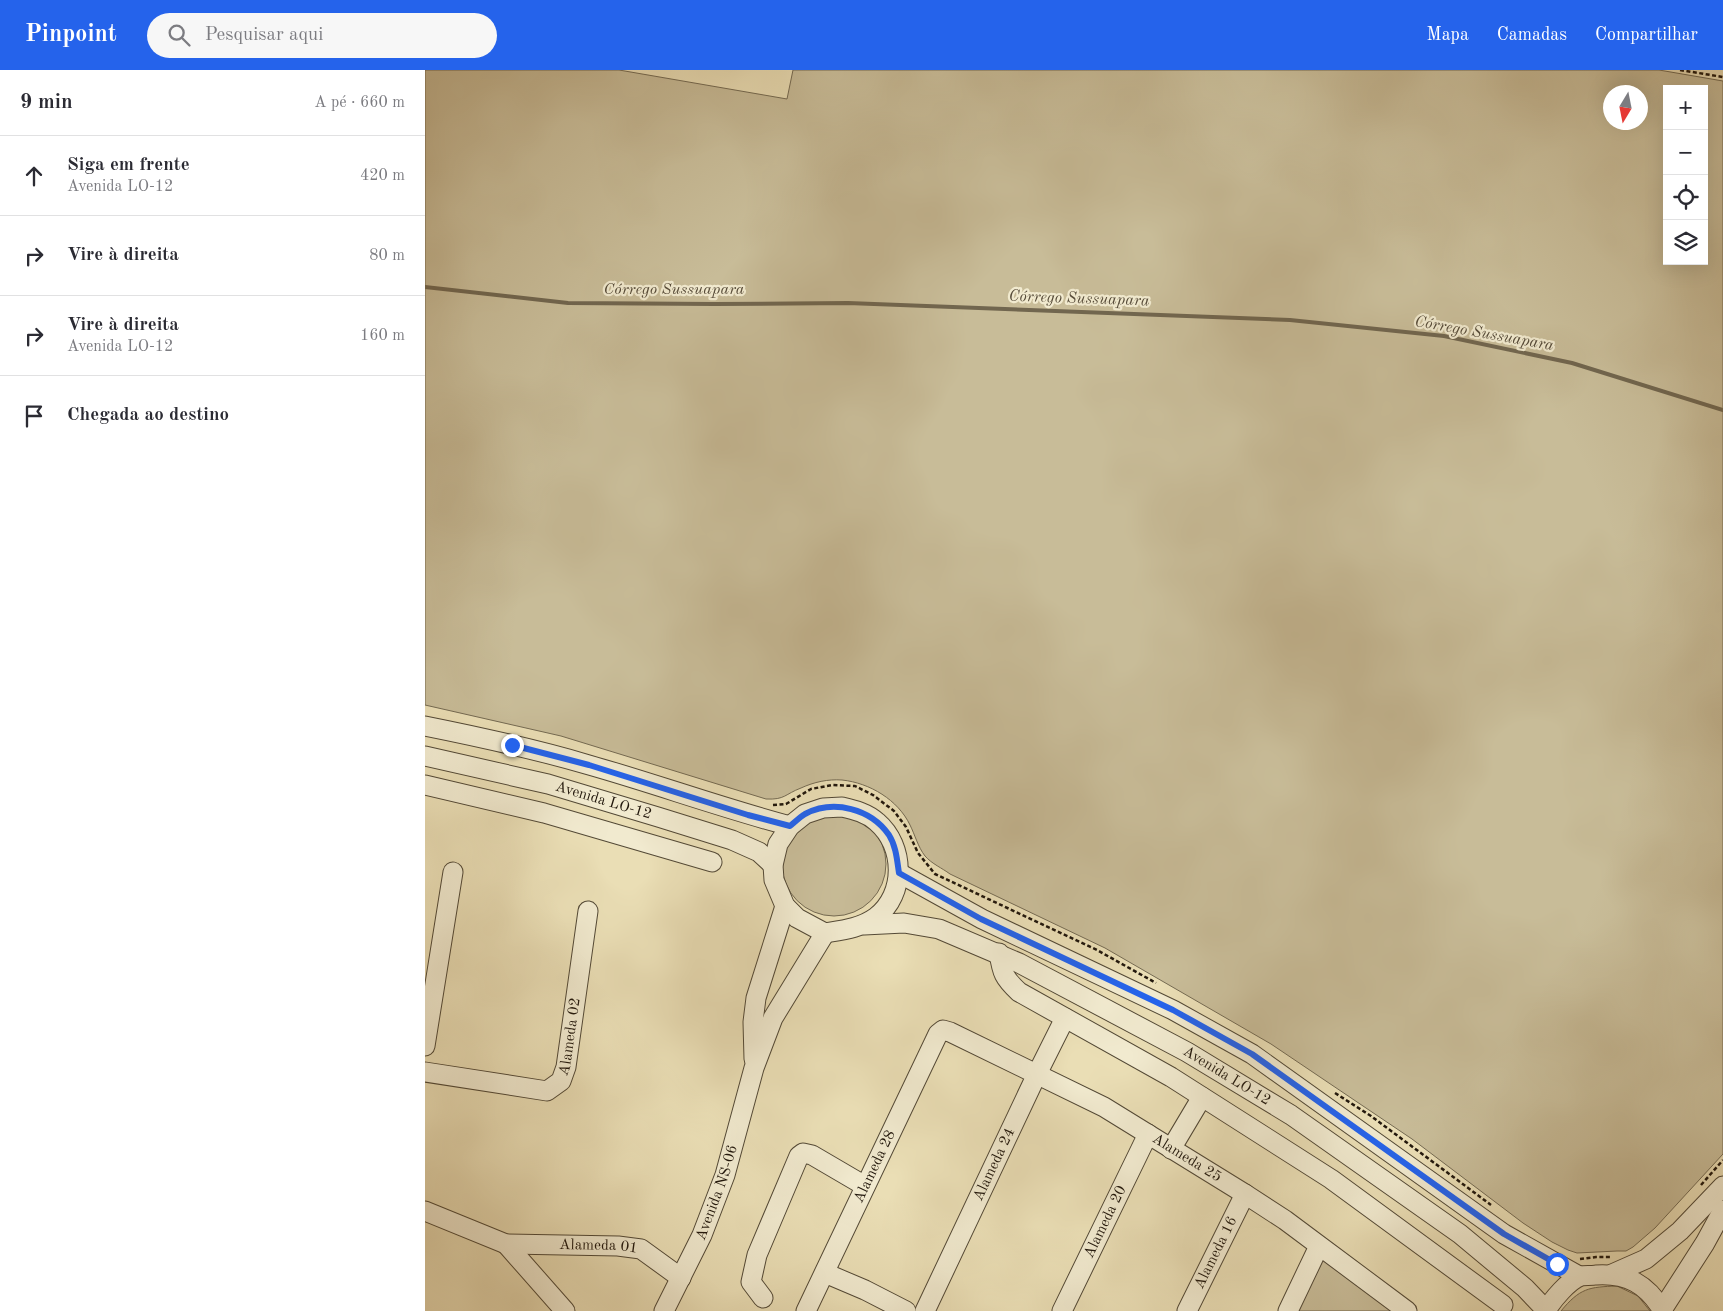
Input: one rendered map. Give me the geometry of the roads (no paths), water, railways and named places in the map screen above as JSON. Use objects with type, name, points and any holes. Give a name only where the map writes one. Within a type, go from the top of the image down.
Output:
[{"type":"street","name":"Avenida LO-12","points":[[425,726],[512,745],[589,765],[748,815],[790,826]]},
{"type":"street","name":"Avenida LO-12","points":[[425,756],[523,778],[597,798],[732,840],[759,852],[773,865]]},
{"type":"street","points":[[483,769],[484,798]]},
{"type":"street","points":[[503,802],[523,778]]},
{"type":"street","points":[[425,785],[503,802],[712,862]]},
{"type":"street","points":[[842,807],[861,812],[877,822],[889,836],[897,854],[899,873],[895,889],[888,904],[878,916],[864,925],[825,933],[797,918],[785,906],[774,880],[773,865],[778,844],[790,826],[805,814],[823,808],[842,807]]},
{"type":"street","points":[[425,1046],[453,872]]},
{"type":"street","name":"Avenida LO-12","points":[[899,873],[981,919],[1173,1010],[1252,1054],[1504,1234],[1579,1276]]},
{"type":"street","name":"Avenida NS-06","points":[[754,1068],[753,1022],[756,998],[785,906]]},
{"type":"street","name":"Alameda 02","points":[[425,1072],[547,1091],[561,1081],[566,1067],[588,912]]},
{"type":"street","name":"Avenida LO-12","points":[[864,925],[904,923],[939,929],[999,953],[1195,1057],[1291,1115],[1460,1234],[1525,1288],[1546,1310]]},
{"type":"street","name":"Avenida NS-06","points":[[664,1311],[702,1235],[725,1175],[754,1068],[773,1018],[825,933]]},
{"type":"street","points":[[999,953],[1001,967],[1007,981],[1019,992],[1171,1077],[1331,1179],[1503,1305]]},
{"type":"street","name":"Alameda 24","points":[[925,1311],[1065,1018]]},
{"type":"street","name":"Alameda 28","points":[[806,1311],[937,1034],[943,1030],[950,1032]]},
{"type":"street","name":"Alameda 25","points":[[950,1032],[1104,1107],[1285,1220],[1407,1311]]},
{"type":"street","points":[[1171,1148],[1202,1097]]},
{"type":"street","name":"Alameda 20","points":[[1062,1311],[1148,1134]]},
{"type":"street","points":[[763,1298],[751,1282],[753,1269],[799,1156],[803,1153],[812,1155],[865,1186]]},
{"type":"street","points":[[1612,1274],[1646,1259],[1679,1231],[1723,1186]]},
{"type":"street","name":"Alameda 16","points":[[1187,1311],[1245,1194]]},
{"type":"street","points":[[1403,1232],[1422,1207]]},
{"type":"street","points":[[1546,1310],[1555,1296],[1579,1276],[1612,1274],[1633,1280],[1650,1292],[1663,1310],[1705,1243],[1723,1210]]},
{"type":"street","name":"Alameda 01","points":[[425,1211],[506,1244],[617,1246],[641,1249],[681,1278]]},
{"type":"street","name":"Alameda 01","points":[[506,1244],[565,1311]]},
{"type":"street","points":[[1288,1311],[1319,1246]]},
{"type":"street","points":[[825,1273],[865,1290],[906,1311]]},
{"type":"waterway","name":"Córrego Sussuapara","points":[[425,287],[568,303],[848,303],[1290,320],[1444,336],[1572,363],[1723,410]]}]
